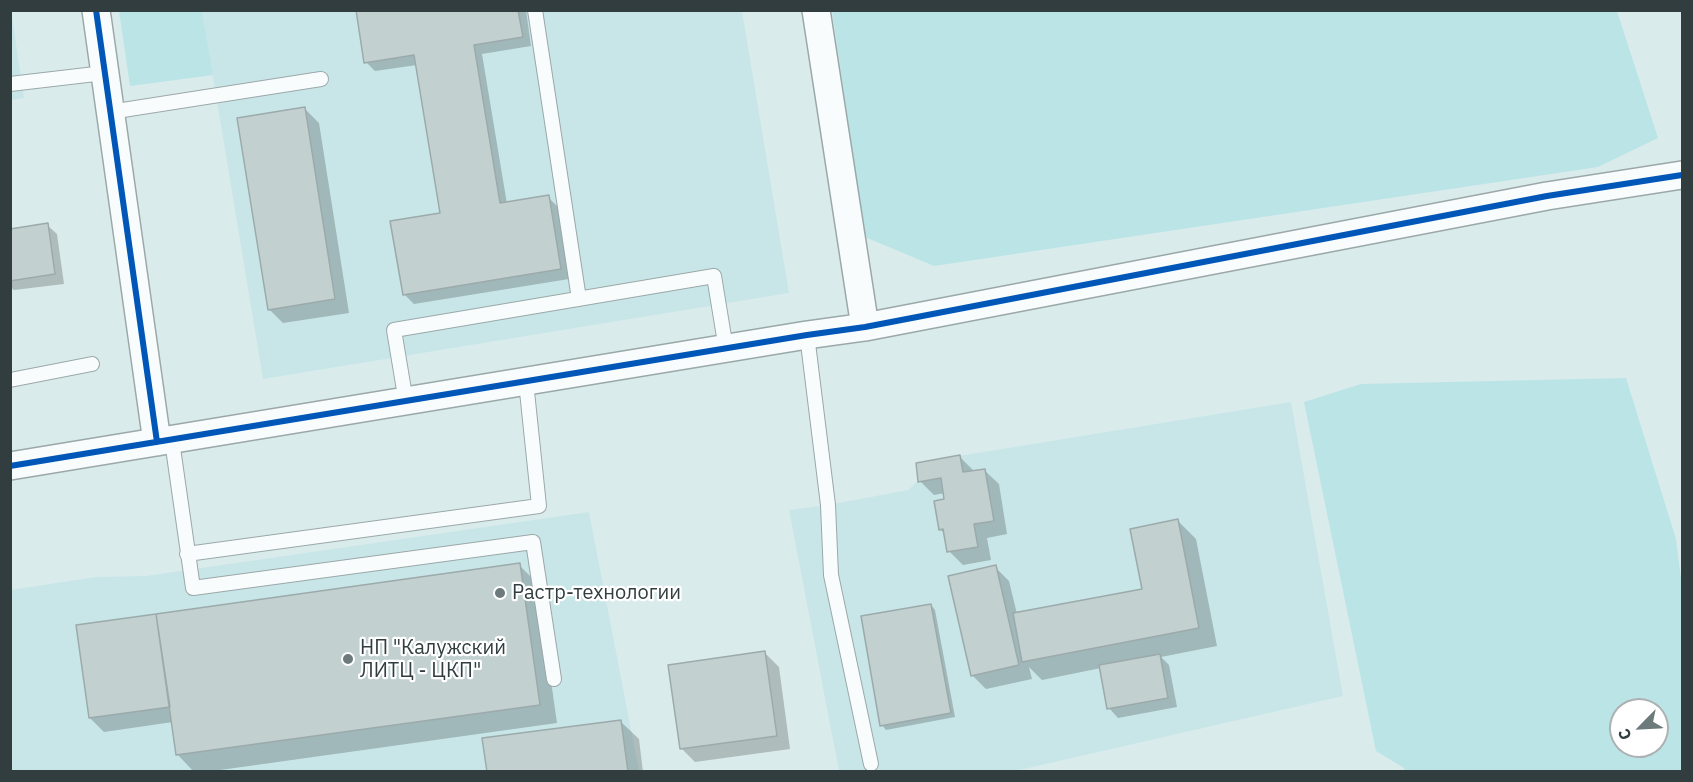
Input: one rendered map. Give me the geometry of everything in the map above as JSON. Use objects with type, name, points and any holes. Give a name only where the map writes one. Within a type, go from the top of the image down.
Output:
[{"type":"street","points":[[96,10],[110,112],[164,442]]},
{"type":"street","points":[[816,10],[865,327]]},
{"type":"street","points":[[10,466],[865,327],[1547,196],[1683,175]]},
{"type":"lane","points":[[535,10],[579,299]]},
{"type":"lane","points":[[10,84],[104,73]]},
{"type":"lane","points":[[110,112],[321,79]]},
{"type":"lane","points":[[406,402],[394,330],[714,276],[726,349]]},
{"type":"lane","points":[[807,335],[828,505],[831,575],[871,764]]},
{"type":"lane","points":[[10,380],[92,364]]},
{"type":"lane","points":[[187,554],[539,506],[526,382]]},
{"type":"lane","points":[[164,442],[193,588],[533,542],[554,679]]},
{"type":"shaded area","points":[[10,11],[24,98],[11,100]]},
{"type":"shaded area","points":[[119,11],[202,11],[213,75],[130,86]]},
{"type":"shaded area","points":[[202,11],[742,11],[789,293],[263,379]]},
{"type":"shaded area","points":[[832,11],[1617,11],[1658,138],[1598,167],[934,266],[865,237]]},
{"type":"shaded area","points":[[1626,378],[1676,539],[1682,587],[1682,771],[1405,771],[1404,768],[1376,751],[1304,402],[1361,384]]},
{"type":"shaded area","points":[[1291,402],[1343,696],[1015,771],[839,771],[789,510],[908,490],[918,481],[916,463]]},
{"type":"shaded area","points":[[589,512],[639,771],[11,771],[10,590],[96,577],[146,576]]},
{"type":"building","points":[[356,10],[518,10],[523,37],[474,45],[500,203],[549,195],[561,269],[403,295],[390,221],[440,213],[414,55],[364,63]]},
{"type":"building","points":[[305,107],[335,299],[268,310],[237,118]]},
{"type":"building","points":[[48,223],[55,274],[10,281],[10,229]]},
{"type":"building","points":[[960,455],[963,472],[985,469],[994,521],[974,524],[978,547],[947,552],[943,529],[939,530],[934,501],[944,499],[941,478],[918,482],[916,463]]},
{"type":"building","points":[[1178,519],[1199,628],[1022,662],[1013,613],[1142,589],[1130,529]]},
{"type":"building","name":"НП \"Калужский ЛИТЦ - ЦКП\"","points":[[520,563],[540,705],[176,755],[156,614]]},
{"type":"building","points":[[996,565],[1019,665],[971,676],[948,576]]},
{"type":"building","points":[[931,604],[951,713],[880,726],[861,616]]},
{"type":"building","points":[[156,614],[170,707],[89,718],[76,625]]},
{"type":"building","points":[[765,651],[777,736],[680,749],[668,665]]},
{"type":"building","points":[[1160,654],[1168,698],[1107,709],[1099,665]]},
{"type":"building","points":[[621,720],[628,772],[487,772],[482,738]]},
{"type":"cycle path","points":[[96,10],[157,442]]},
{"type":"cycle path","points":[[10,466],[865,327],[1547,196],[1682,175]]},
{"type":"place","name":"Растр-технологии","points":[[500,593]]},
{"type":"place","name":"НП \"Калужский ЛИТЦ - ЦКП\"","points":[[348,659]]}]
